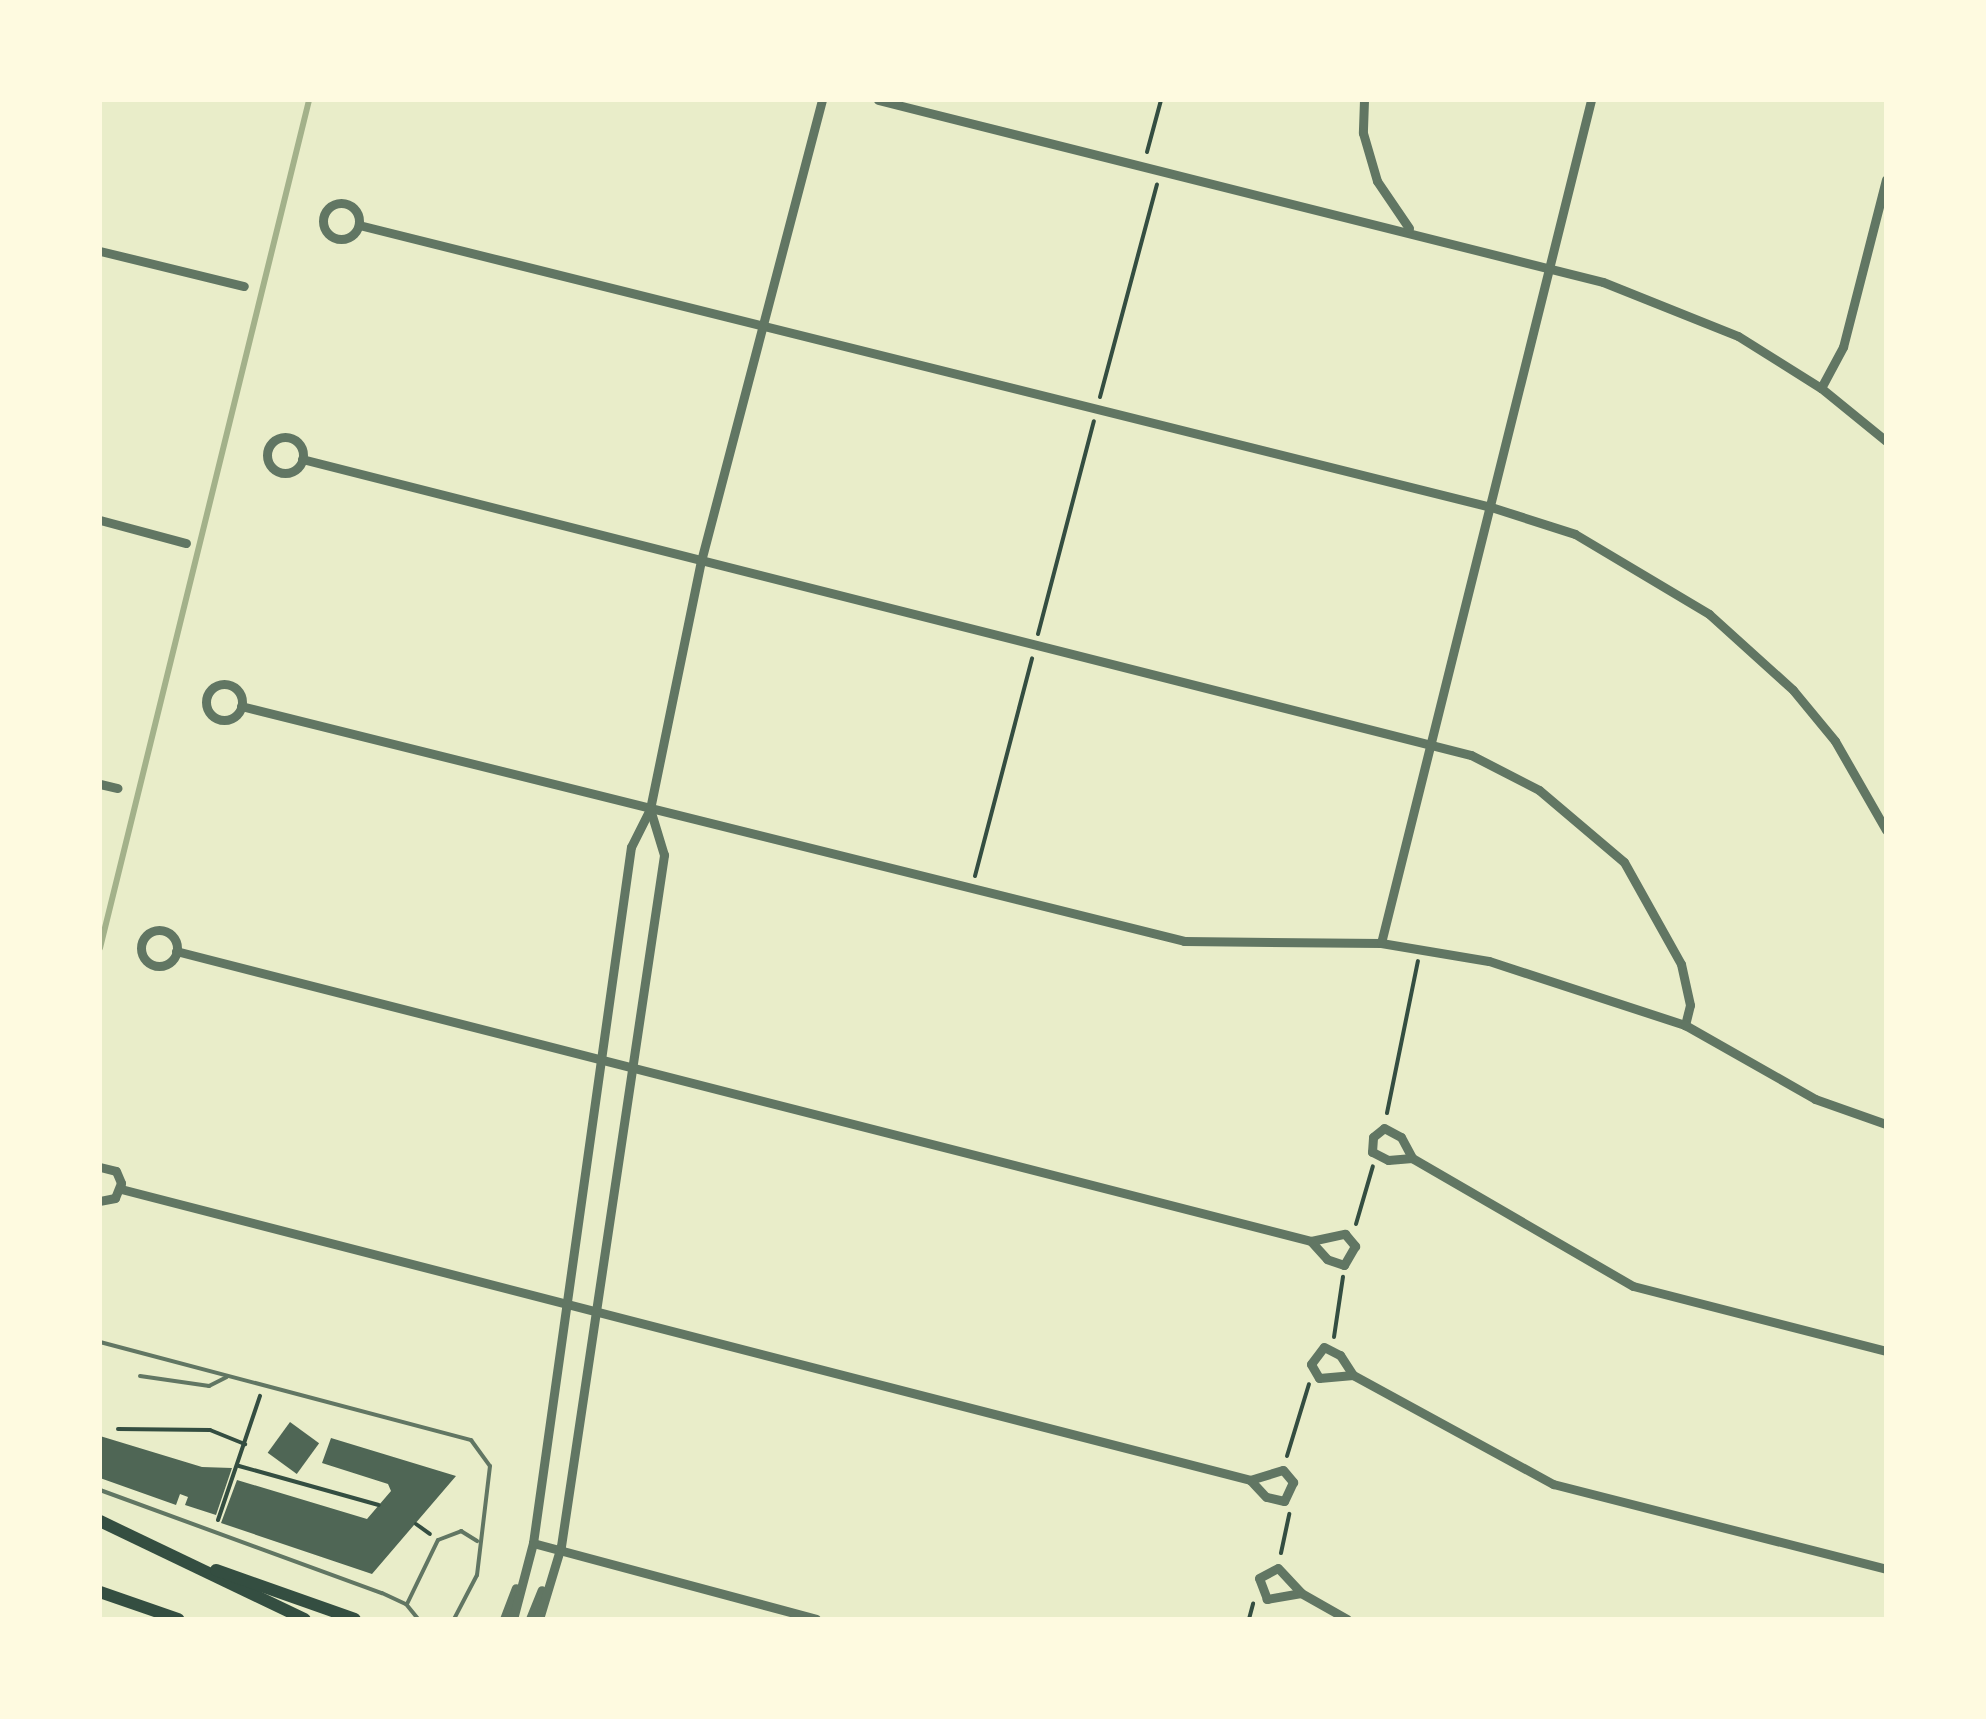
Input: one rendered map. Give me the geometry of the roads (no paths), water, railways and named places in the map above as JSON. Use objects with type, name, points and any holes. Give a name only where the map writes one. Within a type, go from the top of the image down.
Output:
[{"type":"main road","points":[[102,1522],[305,1619]]},
{"type":"main road","points":[[159,1550],[356,1619]]},
{"type":"main road","points":[[100,1583],[146,1608]]},
{"type":"main road","points":[[100,1592],[178,1619]]},
{"type":"street","points":[[513,1619],[533,1543],[631,847],[650,809],[701,561],[760,323],[822,100]]},
{"type":"street","points":[[878,100],[1550,268],[1706,322],[1821,388],[1886,441]]},
{"type":"street","points":[[1364,100],[1363,133],[1377,181],[1410,230]]},
{"type":"street","points":[[1381,943],[1590,100]]},
{"type":"street","points":[[1821,388],[1843,347],[1886,179]]},
{"type":"street","points":[[345,204],[355,209],[359,225],[341,239],[329,234],[324,218],[330,208],[345,204]]},
{"type":"street","points":[[359,225],[1491,507],[1609,550],[1709,614],[1804,703],[1834,741],[1886,830]]},
{"type":"street","points":[[100,250],[244,286]]},
{"type":"street","points":[[288,438],[298,443],[302,459],[284,473],[273,469],[267,452],[288,438]]},
{"type":"street","points":[[302,459],[1432,742],[1538,790],[1624,862],[1682,964],[1690,1005],[1685,1026]]},
{"type":"street","points":[[100,520],[186,543]]},
{"type":"street","points":[[241,706],[230,685],[218,685],[206,698],[210,714],[220,720],[241,706],[1184,941],[1381,943],[1490,961],[1685,1026],[1815,1099],[1886,1124]]},
{"type":"street","points":[[100,784],[118,788]]},
{"type":"street","points":[[538,1619],[561,1546],[664,855],[650,809]]},
{"type":"street","points":[[162,930],[172,936],[176,952],[170,962],[152,964],[141,944],[162,930]]},
{"type":"street","points":[[176,952],[1311,1241],[1334,1234],[1352,1238],[1354,1253],[1344,1264],[1326,1259],[1311,1241]]},
{"type":"street","points":[[1412,1158],[1401,1137],[1384,1128],[1370,1144],[1376,1156],[1412,1158],[1633,1286],[1886,1351]]},
{"type":"street","points":[[100,1167],[116,1171],[120,1189]]},
{"type":"street","points":[[100,1202],[120,1189],[566,1300],[1250,1480],[1276,1502],[1293,1490],[1283,1470],[1250,1480]]},
{"type":"street","points":[[1353,1376],[1330,1380],[1313,1372],[1313,1357],[1324,1348],[1340,1355],[1353,1376],[1553,1484],[1886,1569]]},
{"type":"street","points":[[533,1543],[561,1546],[626,1571],[816,1619]]},
{"type":"street","points":[[504,1619],[533,1543]]},
{"type":"street","points":[[530,1619],[561,1546]]},
{"type":"street","points":[[1301,1594],[1278,1599],[1260,1593],[1263,1572],[1278,1568],[1301,1594],[1347,1619]]},
{"type":"lane","points":[[100,1342],[264,1382],[470,1440],[490,1466],[477,1541],[478,1575],[454,1619]]},
{"type":"lane","points":[[140,1376],[209,1386],[228,1376]]},
{"type":"lane","points":[[100,1490],[406,1604],[418,1619]]},
{"type":"lane","points":[[406,1604],[438,1540],[461,1532],[477,1541]]},
{"type":"waterway","points":[[100,948],[309,100]]}]
